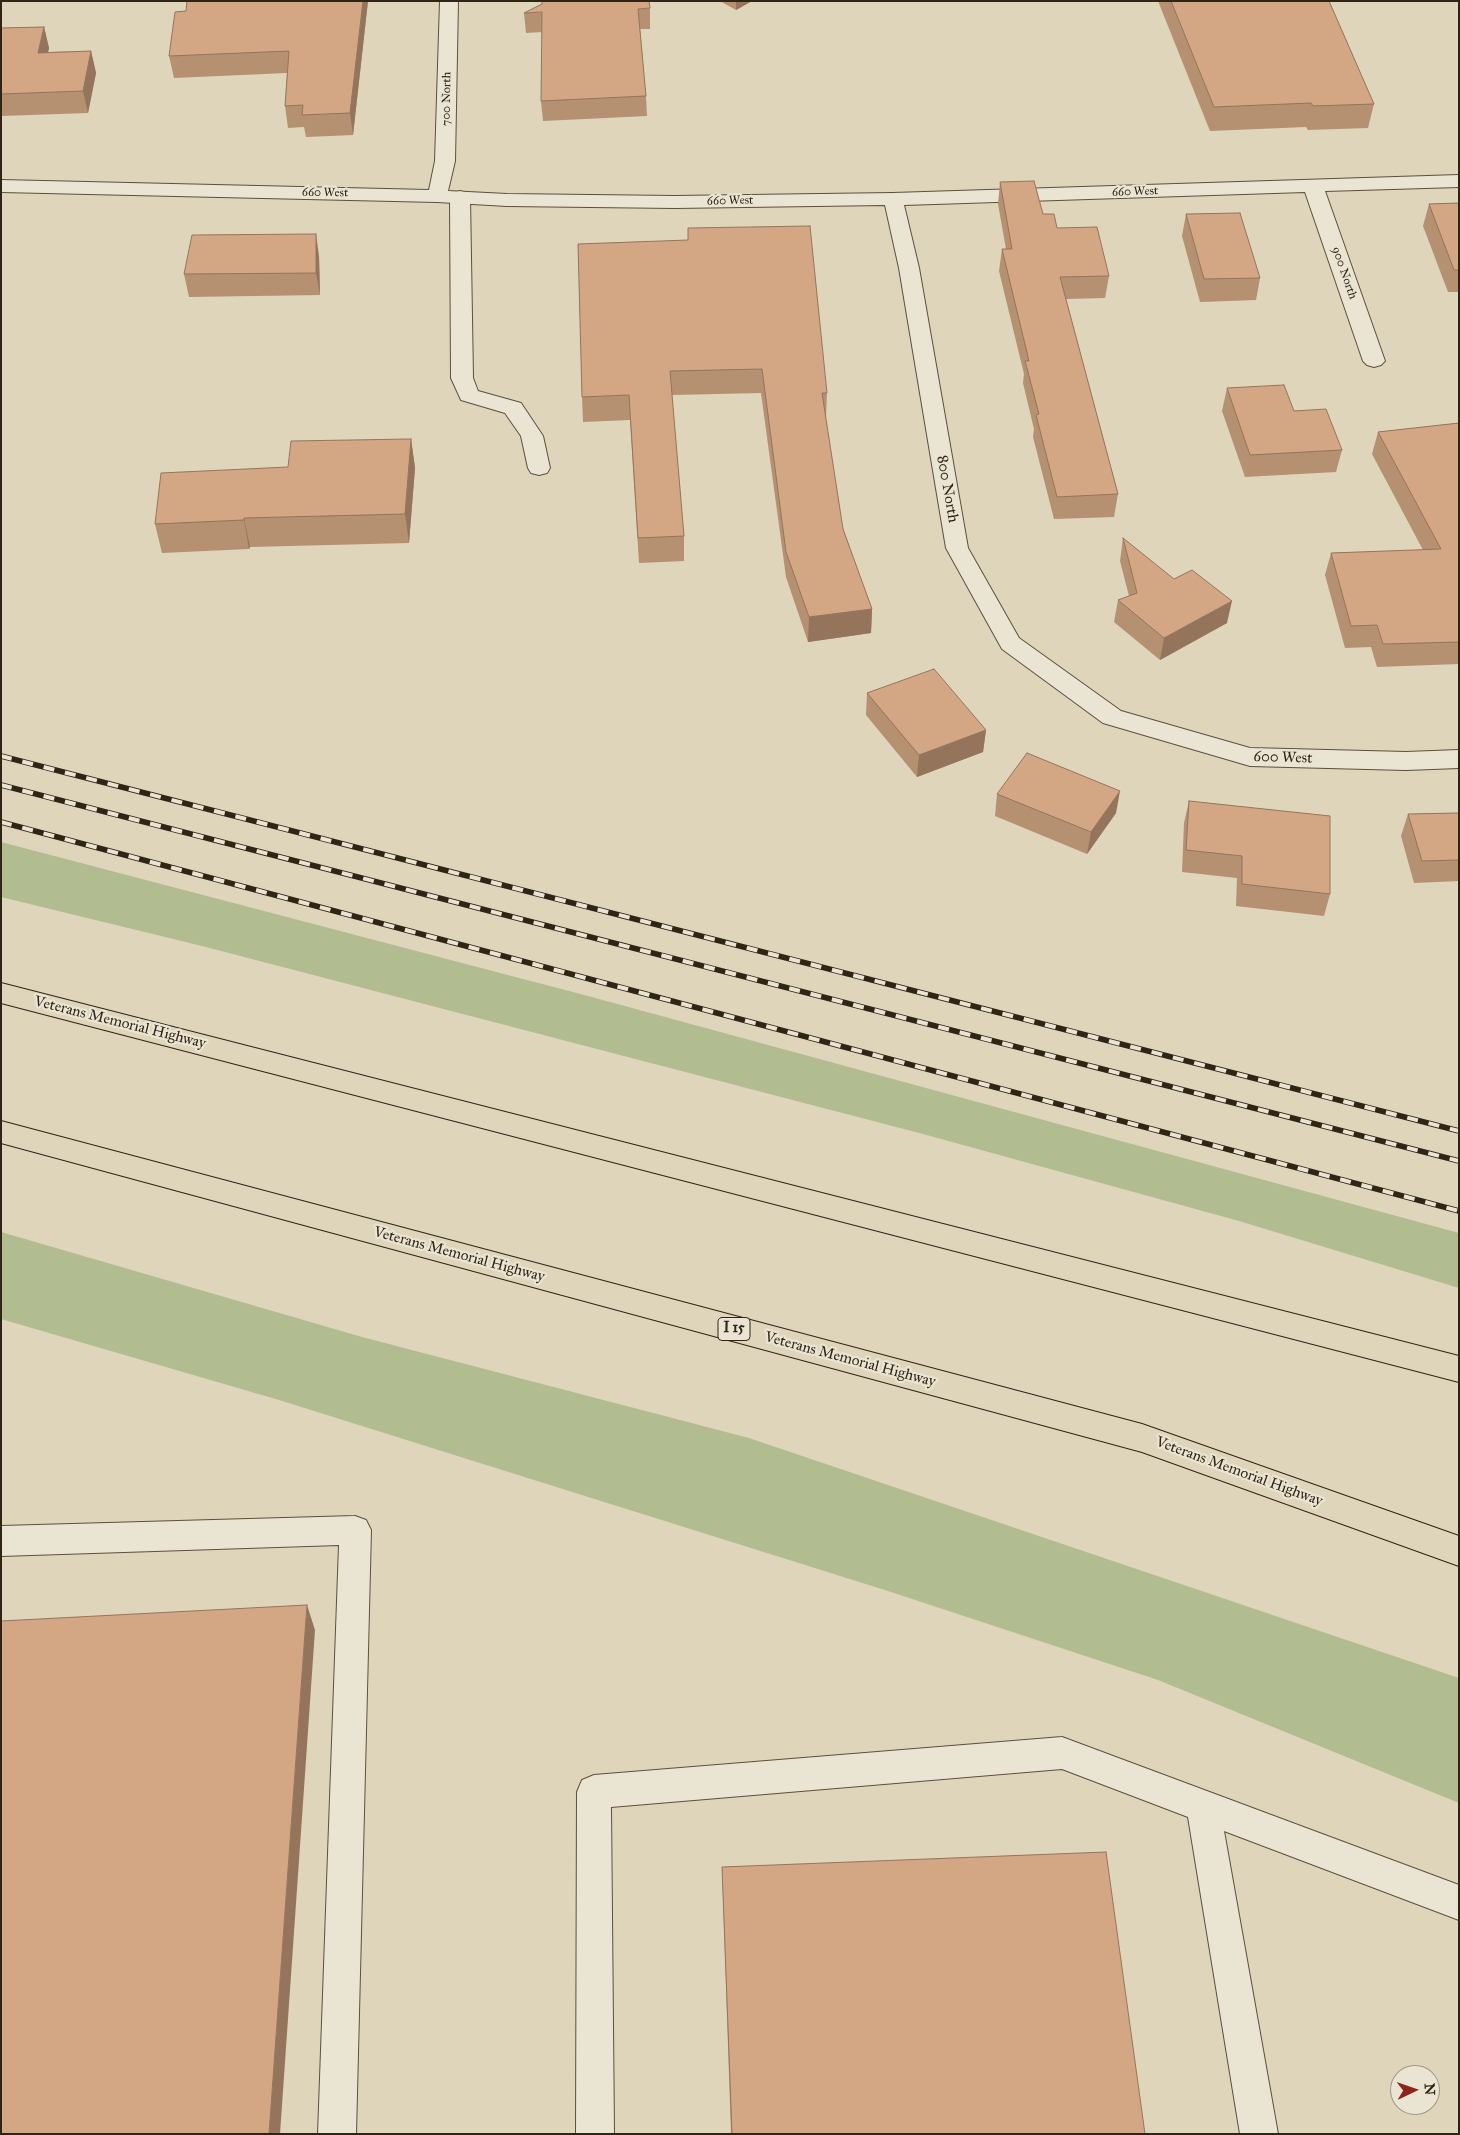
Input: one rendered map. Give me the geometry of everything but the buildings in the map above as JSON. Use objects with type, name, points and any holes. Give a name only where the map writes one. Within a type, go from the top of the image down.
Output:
[{"type":"highway","name":"Veterans Memorial Highway","points":[[1,993],[1459,1369]]},
{"type":"highway","name":"Veterans Memorial Highway","points":[[1,1132],[1142,1438],[1459,1551]]},
{"type":"street","name":"700 North","points":[[437,196],[446,161],[450,1]]},
{"type":"street","name":"660 West","points":[[1,186],[675,202],[893,199],[1459,181]]},
{"type":"street","name":"900 North","points":[[1313,186],[1374,361]]},
{"type":"street","points":[[460,197],[462,378],[469,395],[513,408],[532,436],[539,468]]},
{"type":"street","name":"800 North","points":[[893,199],[909,268],[957,548],[1010,643],[1112,717]]},
{"type":"street","name":"600 West","points":[[1112,717],[1250,757],[1406,761],[1459,759]]},
{"type":"street","points":[[1,1542],[356,1530],[337,2134]]},
{"type":"street","points":[[595,2134],[594,1792],[1062,1753],[1459,1903]]},
{"type":"street","points":[[1202,1807],[1259,2134]]},
{"type":"green space","points":[[1,842],[588,996],[1459,1233],[1459,1288],[1239,1221],[923,1134],[202,946],[1,897]]},
{"type":"green space","points":[[1,1232],[362,1337],[749,1438],[1459,1678],[1459,1803],[1158,1680],[888,1591],[279,1400],[1,1319]]},
{"type":"railway","points":[[1,756],[1459,1131]]},
{"type":"railway","points":[[1,785],[1459,1161]]},
{"type":"railway","points":[[1,822],[1459,1211]]}]
